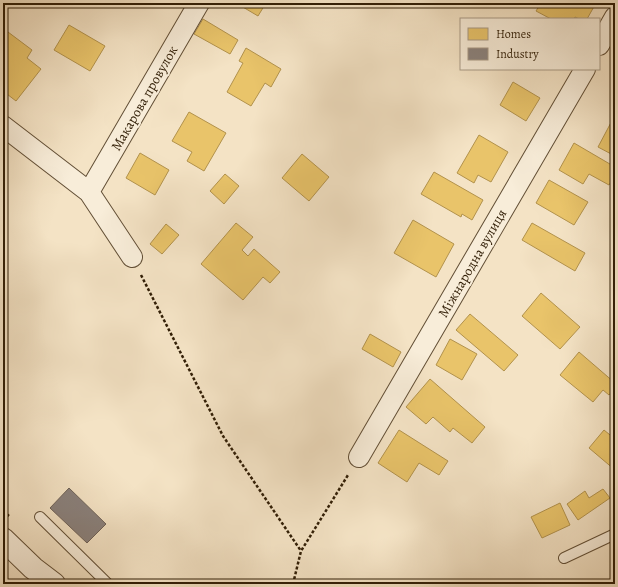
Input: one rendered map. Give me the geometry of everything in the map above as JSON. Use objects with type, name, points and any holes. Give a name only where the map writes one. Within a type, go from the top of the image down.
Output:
[{"type":"street","name":"Макарова провулок","points":[[89,192],[199,3]]},
{"type":"street","points":[[605,45],[615,17]]},
{"type":"street","name":"Міжнародна вулиця","points":[[359,457],[584,70]]},
{"type":"street","points":[[3,126],[89,192],[132,257]]},
{"type":"street","points":[[3,539],[33,568],[54,584]]},
{"type":"lane","points":[[40,517],[108,584]]},
{"type":"lane","points":[[564,558],[615,534]]},
{"type":"path","points":[[132,257],[223,436],[301,551]]},
{"type":"path","points":[[293,584],[301,551],[359,457]]},
{"type":"building: Homes","points":[[236,3],[266,3],[258,16]]},
{"type":"building: Homes","points":[[541,3],[596,3],[588,18],[549,18],[536,11]]},
{"type":"building: Homes","points":[[203,19],[238,40],[230,54],[194,34]]},
{"type":"building: Homes","points":[[69,25],[105,46],[90,71],[54,50]]},
{"type":"building: Homes","points":[[8,32],[32,50],[27,58],[41,69],[16,101],[3,91],[3,38]]},
{"type":"building: Homes","points":[[246,48],[281,69],[271,87],[265,83],[251,106],[227,92],[243,63],[239,61]]},
{"type":"building: Homes","points":[[513,82],[540,98],[526,121],[500,105]]},
{"type":"building: Homes","points":[[189,112],[226,133],[204,171],[187,161],[192,152],[172,141]]},
{"type":"building: Homes","points":[[615,115],[615,156],[598,147]]},
{"type":"building: Homes","points":[[479,135],[508,152],[491,182],[478,175],[474,183],[457,173]]},
{"type":"building: Homes","points":[[574,143],[615,167],[615,175],[609,185],[589,174],[583,184],[559,170]]},
{"type":"building: Homes","points":[[140,153],[169,170],[155,195],[126,178]]},
{"type":"building: Homes","points":[[302,154],[329,177],[309,201],[282,178]]},
{"type":"building: Homes","points":[[434,172],[483,200],[472,220],[462,214],[461,217],[421,194]]},
{"type":"building: Homes","points":[[225,174],[239,186],[224,204],[210,191]]},
{"type":"building: Homes","points":[[549,180],[588,202],[574,225],[536,203]]},
{"type":"building: Homes","points":[[413,220],[454,244],[436,277],[394,253]]},
{"type":"building: Homes","points":[[236,223],[253,237],[242,250],[248,256],[254,249],[280,272],[270,283],[263,277],[243,300],[201,264]]},
{"type":"building: Homes","points":[[532,223],[585,253],[575,271],[522,240]]},
{"type":"building: Homes","points":[[166,224],[179,235],[162,254],[150,244]]},
{"type":"building: Homes","points":[[541,293],[580,327],[560,349],[522,316]]},
{"type":"building: Homes","points":[[470,314],[518,355],[504,371],[456,330]]},
{"type":"building: Homes","points":[[370,334],[401,352],[393,367],[362,349]]},
{"type":"building: Homes","points":[[450,339],[477,354],[462,380],[436,365]]},
{"type":"building: Homes","points":[[579,352],[615,383],[615,388],[609,395],[603,390],[593,402],[560,375]]},
{"type":"building: Homes","points":[[430,379],[485,427],[472,443],[453,428],[450,432],[433,417],[426,424],[406,407]]},
{"type":"building: Homes","points":[[399,430],[448,461],[439,475],[419,463],[407,482],[378,463]]},
{"type":"building: Homes","points":[[604,430],[615,439],[615,470],[589,448]]},
{"type":"building: Homes","points":[[603,489],[610,498],[578,520],[567,504],[585,491],[589,498]]},
{"type":"building: Homes","points":[[560,503],[570,525],[542,538],[531,517]]},
{"type":"building: Industry","points":[[3,349],[8,354],[3,359]]},
{"type":"building: Industry","points":[[69,488],[106,524],[87,543],[50,508]]}]
